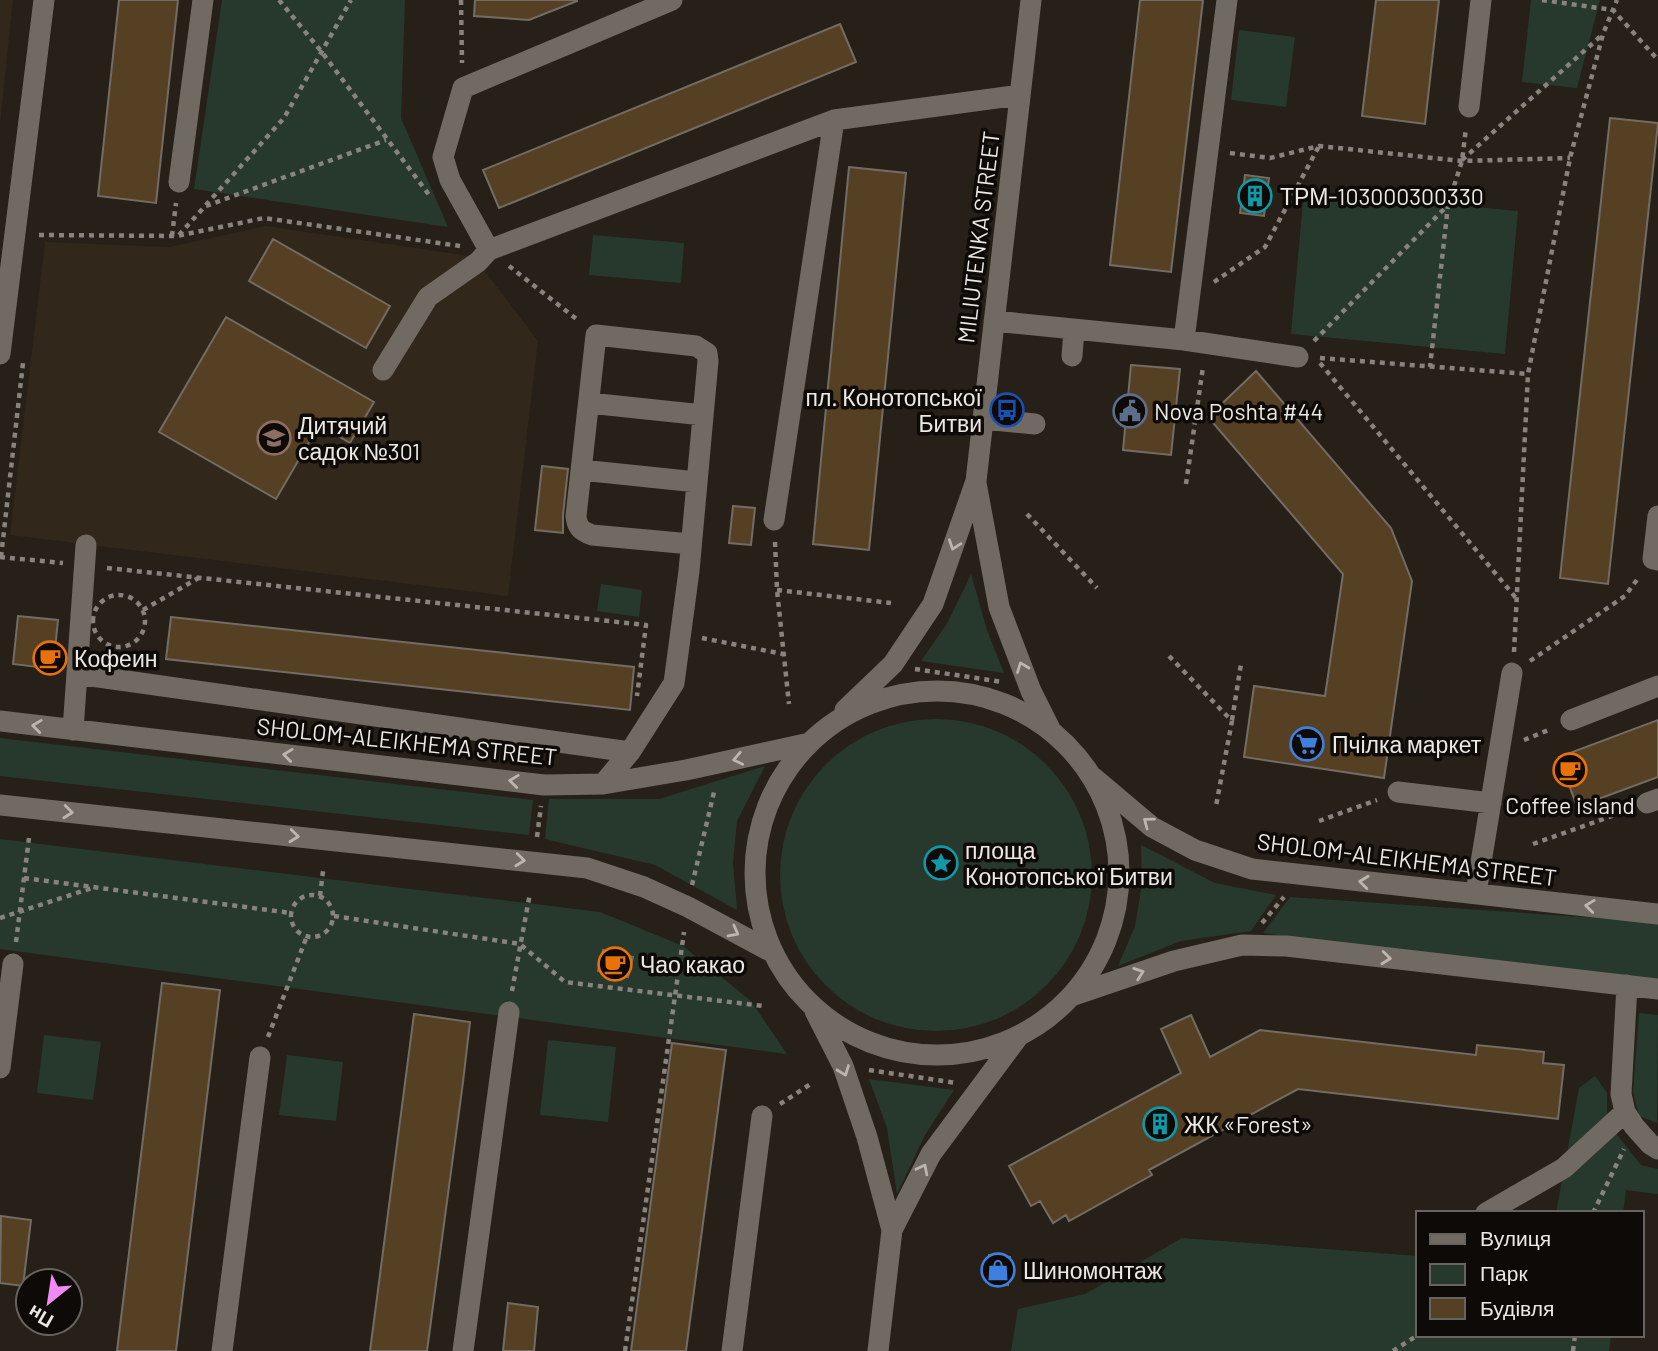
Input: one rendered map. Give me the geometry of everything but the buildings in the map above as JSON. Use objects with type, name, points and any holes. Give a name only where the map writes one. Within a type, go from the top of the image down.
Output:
[{"type":"street","points":[[0,354],[44,0]]},
{"type":"street","points":[[179,182],[204,0]]},
{"type":"street","points":[[489,250],[450,180],[443,158],[463,88],[672,0]]},
{"type":"street","name":"MILIUTENKA STREET","points":[[828,726],[892,664],[933,604],[976,481],[1031,0]]},
{"type":"street","points":[[1184,340],[1227,0]]},
{"type":"street","points":[[1469,107],[1480,0]]},
{"type":"street","points":[[383,370],[428,298],[478,262],[489,250],[834,120],[1020,95]]},
{"type":"street","points":[[774,520],[834,120]]},
{"type":"street","points":[[994,321],[1184,340],[1298,357]]},
{"type":"street","points":[[1072,356],[1074,330]]},
{"type":"street","points":[[603,784],[629,752],[674,683],[691,544],[708,361],[707,353],[696,346],[596,335],[577,525],[583,532],[592,535],[691,544]]},
{"type":"street","points":[[589,403],[703,415]]},
{"type":"street","points":[[983,419],[1035,424]]},
{"type":"street","points":[[581,470],[697,482]]},
{"type":"street","name":"MILIUTENKA STREET","points":[[976,481],[999,607],[1031,691],[1050,729]]},
{"type":"street","points":[[1656,559],[1658,516]]},
{"type":"street","points":[[73,730],[85,555]]},
{"type":"street","points":[[1476,893],[1512,673]]},
{"type":"street","points":[[77,674],[629,752]]},
{"type":"street","points":[[1571,720],[1658,686]]},
{"type":"street","points":[[918,691],[978,695],[1015,707],[1050,729],[1092,776],[1115,830],[1120,888],[1105,945],[1074,995],[1048,1019],[1018,1037],[966,1054],[912,1054],[860,1039],[815,1009],[790,983],[772,952],[756,901],[755,847],[771,796],[805,744],[860,707],[918,691]]},
{"type":"street","name":"SHOLOM-ALEIKHEMA STREET","points":[[0,721],[544,785],[603,784],[805,744]]},
{"type":"street","name":"SHOLOM-ALEIKHEMA STREET","points":[[1092,776],[1152,827],[1195,850],[1252,869],[1658,914]]},
{"type":"street","points":[[1398,792],[1491,803]]},
{"type":"street","points":[[0,804],[587,868],[644,887],[772,952]]},
{"type":"street","points":[[1074,995],[1174,961],[1242,945],[1299,948],[1658,989]]},
{"type":"street","points":[[0,1068],[13,964]]},
{"type":"street","points":[[1628,985],[1621,1094],[1630,1119],[1650,1144],[1658,1149]]},
{"type":"street","points":[[815,1009],[843,1066],[867,1137],[892,1230]]},
{"type":"street","points":[[463,1351],[509,1012]]},
{"type":"street","points":[[878,1351],[892,1230],[931,1153],[1018,1037]]},
{"type":"street","points":[[222,1351],[260,1057]]},
{"type":"street","points":[[732,1351],[761,1116]]},
{"type":"street","points":[[1489,1211],[1564,1168],[1630,1119]]},
{"type":"path","points":[[279,0],[321,51],[433,201]]},
{"type":"path","points":[[175,236],[284,118],[351,0]]},
{"type":"path","points":[[461,0],[463,88]]},
{"type":"path","points":[[1542,0],[1613,10],[1658,61]]},
{"type":"path","points":[[1512,673],[1528,374],[1570,158],[1603,34],[1617,0]]},
{"type":"path","points":[[1462,161],[1603,34]]},
{"type":"path","points":[[1430,367],[1448,205],[1462,161],[1469,107]]},
{"type":"path","points":[[204,207],[386,141]]},
{"type":"path","points":[[1209,150],[1270,158],[1319,146],[1462,161],[1570,158]]},
{"type":"path","points":[[1188,301],[1265,247],[1319,146]]},
{"type":"path","points":[[175,236],[179,182]]},
{"type":"path","points":[[1298,357],[1448,205]]},
{"type":"path","points":[[38,235],[175,236],[264,218],[489,250],[596,335]]},
{"type":"path","points":[[1186,484],[1207,344]]},
{"type":"path","points":[[1517,599],[1317,358],[1528,374]]},
{"type":"path","points":[[1027,514],[1097,588]]},
{"type":"path","points":[[774,520],[777,590],[789,704]]},
{"type":"path","points":[[0,557],[85,555],[200,578],[646,625],[783,654]]},
{"type":"path","points":[[1512,673],[1625,596],[1656,559]]},
{"type":"path","points":[[143,610],[200,578]]},
{"type":"path","points":[[777,590],[891,603]]},
{"type":"path","points":[[118,595],[129,597],[143,610],[144,629],[133,643],[115,646],[105,642],[97,634],[93,623],[95,612],[108,598],[118,595]]},
{"type":"path","points":[[636,701],[646,625]]},
{"type":"path","points":[[1169,656],[1232,721]]},
{"type":"path","points":[[1216,806],[1241,664]]},
{"type":"path","points":[[915,669],[1008,683]]},
{"type":"path","points":[[1500,751],[1571,720]]},
{"type":"path","points":[[625,1351],[688,907],[715,784],[724,762]]},
{"type":"path","points":[[1319,821],[1398,792]]},
{"type":"path","points":[[537,837],[542,798]]},
{"type":"path","points":[[1533,844],[1652,801]]},
{"type":"path","points":[[13,964],[29,838]]},
{"type":"path","points":[[320,896],[323,871]]},
{"type":"path","points":[[24,878],[291,914]]},
{"type":"path","points":[[0,918],[95,887]]},
{"type":"path","points":[[509,1012],[530,893]]},
{"type":"path","points":[[310,895],[320,896],[332,908],[334,916],[327,931],[318,936],[307,936],[298,931],[292,923],[291,914],[295,904],[310,895]]},
{"type":"path","points":[[1255,932],[1283,897]]},
{"type":"path","points":[[334,916],[520,944],[565,982],[763,1006]]},
{"type":"path","points":[[260,1057],[307,936]]},
{"type":"path","points":[[865,1070],[958,1083]]},
{"type":"path","points":[[761,1116],[812,1083]]},
{"type":"path","points":[[1594,1211],[1630,1119]]},
{"type":"path","points":[[1393,1351],[1416,1336]]},
{"type":"shaded area","points":[[0,0],[13,0],[0,125]]},
{"type":"shaded area","name":"Дитячий садок №301","points":[[266,226],[470,256],[478,262],[538,341],[508,596],[10,535],[45,242],[169,247]]},
{"type":"green space","points":[[222,0],[405,0],[401,118],[448,227],[194,189]]},
{"type":"green space","points":[[1531,0],[1600,0],[1577,88],[1522,82]]},
{"type":"green space","points":[[1239,30],[1295,37],[1286,107],[1231,100]]},
{"type":"green space","points":[[1304,191],[1518,211],[1505,354],[1291,334]]},
{"type":"green space","points":[[593,235],[684,243],[681,283],[589,275]]},
{"type":"green space","points":[[971,574],[987,630],[1004,673],[921,661],[948,622]]},
{"type":"green space","points":[[601,584],[642,590],[639,617],[597,611]]},
{"type":"green space","points":[[936,719],[966,722],[1010,737],[1035,754],[1057,776],[1080,815],[1089,845],[1092,875],[1089,905],[1074,949],[1057,974],[1035,996],[996,1019],[966,1028],[936,1031],[906,1028],[862,1013],[837,996],[815,974],[792,935],[783,905],[780,875],[783,845],[798,801],[815,776],[837,754],[876,731],[906,722]]},
{"type":"green space","points":[[0,738],[533,800],[529,835],[0,776]]},
{"type":"green space","points":[[765,766],[737,821],[733,863],[737,910],[655,865],[545,839],[549,799],[659,799]]},
{"type":"green space","points":[[0,839],[600,912],[683,946],[751,1001],[787,1054],[0,949]]},
{"type":"green space","points":[[1141,845],[1215,883],[1276,895],[1251,931],[1181,941],[1118,966],[1135,926],[1142,884]]},
{"type":"green space","points":[[1290,897],[1658,922],[1658,989],[1263,933]]},
{"type":"green space","points":[[1639,1013],[1658,1015],[1657,1123],[1639,1116],[1633,1092]]},
{"type":"green space","points":[[44,1035],[101,1042],[93,1100],[37,1093]]},
{"type":"green space","points":[[548,1040],[616,1047],[608,1122],[540,1115]]},
{"type":"green space","points":[[287,1055],[343,1062],[336,1121],[279,1115]]},
{"type":"green space","points":[[1595,1076],[1607,1093],[1607,1122],[1641,1165],[1658,1169],[1658,1194],[1626,1190],[1623,1211],[1556,1211],[1579,1088]]},
{"type":"green space","points":[[869,1079],[954,1090],[925,1135],[897,1194],[887,1128]]},
{"type":"green space","points":[[1182,1238],[1416,1256],[1416,1337],[1611,1337],[1609,1351],[1011,1351],[1018,1309],[1085,1294]]},
{"type":"place","name":"ТРМ-103000300330","points":[[1255,196]]},
{"type":"place","name":"пл. Конотопської Битви","points":[[1007,410]]},
{"type":"place","name":"Nova Poshta #44","points":[[1130,411]]},
{"type":"place","name":"Дитячий садок №301","points":[[274,438]]},
{"type":"place","name":"Кофеин","points":[[50,658]]},
{"type":"place","name":"Пчілка маркет","points":[[1307,744]]},
{"type":"place","name":"Coffee island","points":[[1570,770]]},
{"type":"place","name":"площа Конотопської Битви","points":[[941,863]]},
{"type":"place","name":"Чао какао","points":[[615,964]]},
{"type":"place","name":"ЖК «Forest»","points":[[1160,1124]]},
{"type":"place","name":"Шиномонтаж","points":[[998,1270]]}]
